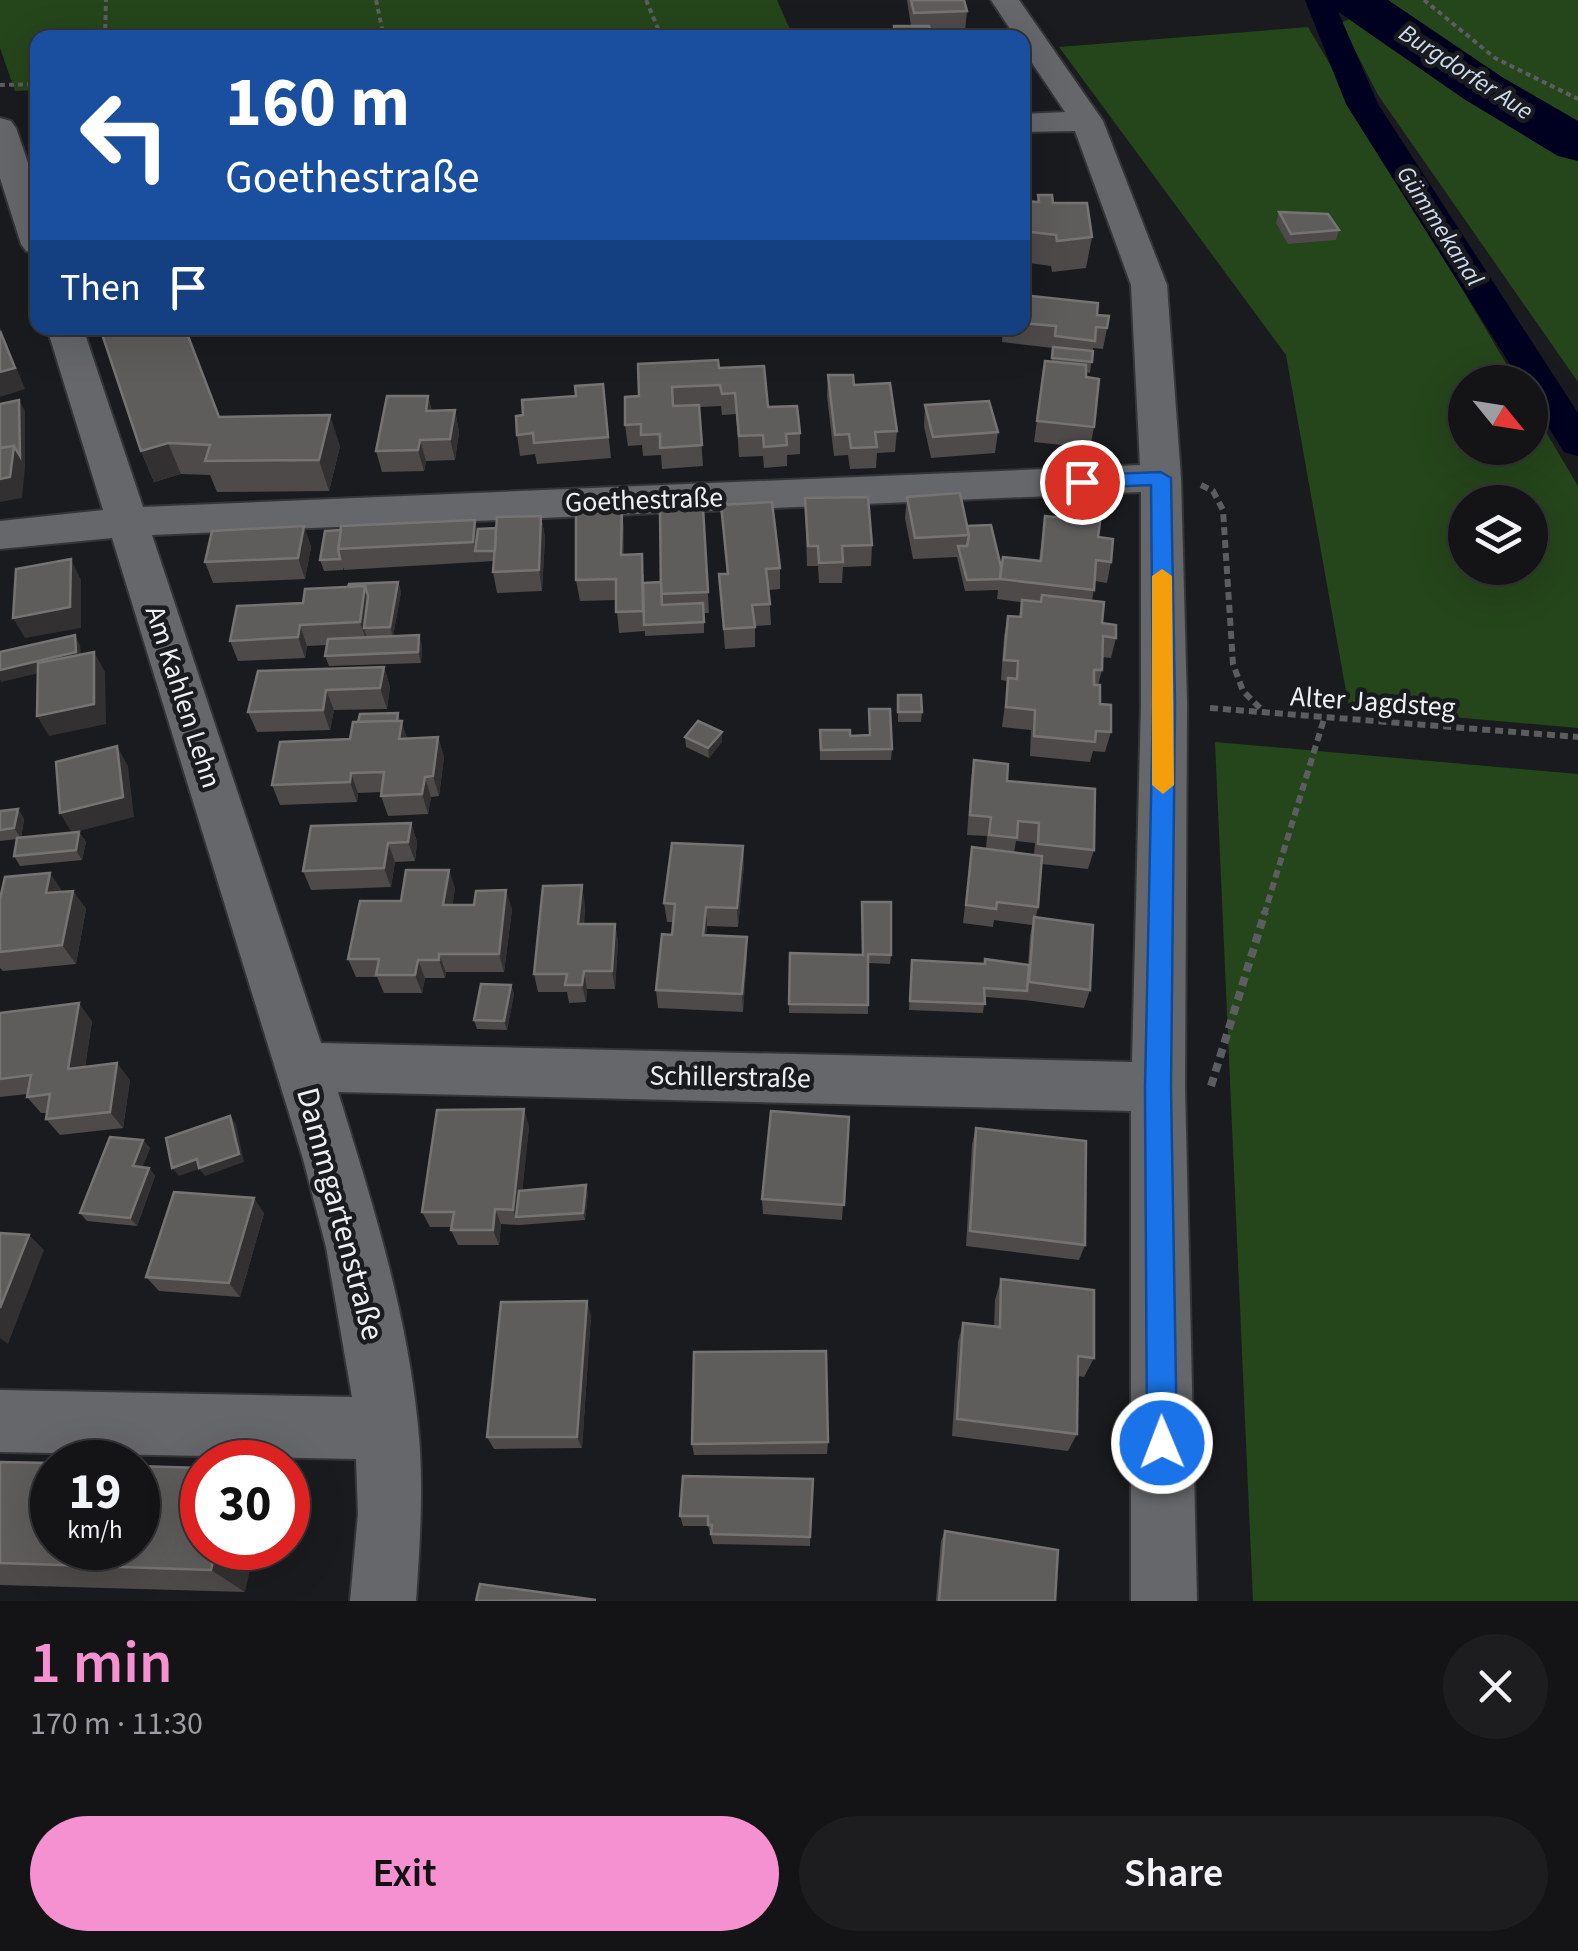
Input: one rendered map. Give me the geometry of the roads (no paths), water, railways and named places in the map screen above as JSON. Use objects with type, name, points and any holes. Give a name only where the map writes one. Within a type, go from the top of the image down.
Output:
[{"type":"street","points":[[1005,0],[1026,30]]},
{"type":"street","points":[[1030,36],[1088,121],[1149,286],[1161,478],[1164,704],[1158,1088],[1164,1601]]},
{"type":"street","points":[[1030,123],[1088,121]]},
{"type":"street","points":[[0,128],[16,163],[30,215]]},
{"type":"street","name":"Am Kahlen Lehn","points":[[66,335],[301,1066]]},
{"type":"street","name":"Goethestraße","points":[[0,535],[128,522],[1161,478]]},
{"type":"street","name":"Schillerstraße","points":[[301,1066],[1158,1088]]},
{"type":"street","name":"Dammgartenstraße","points":[[301,1066],[363,1278],[388,1428],[389,1564],[384,1601]]},
{"type":"street","points":[[0,1422],[388,1428]]},
{"type":"waterway","name":"Gümmekanal","points":[[1319,0],[1362,104],[1578,443]]},
{"type":"waterway","name":"Burgdorfer Aue","points":[[1355,0],[1483,88],[1578,144]]}]
